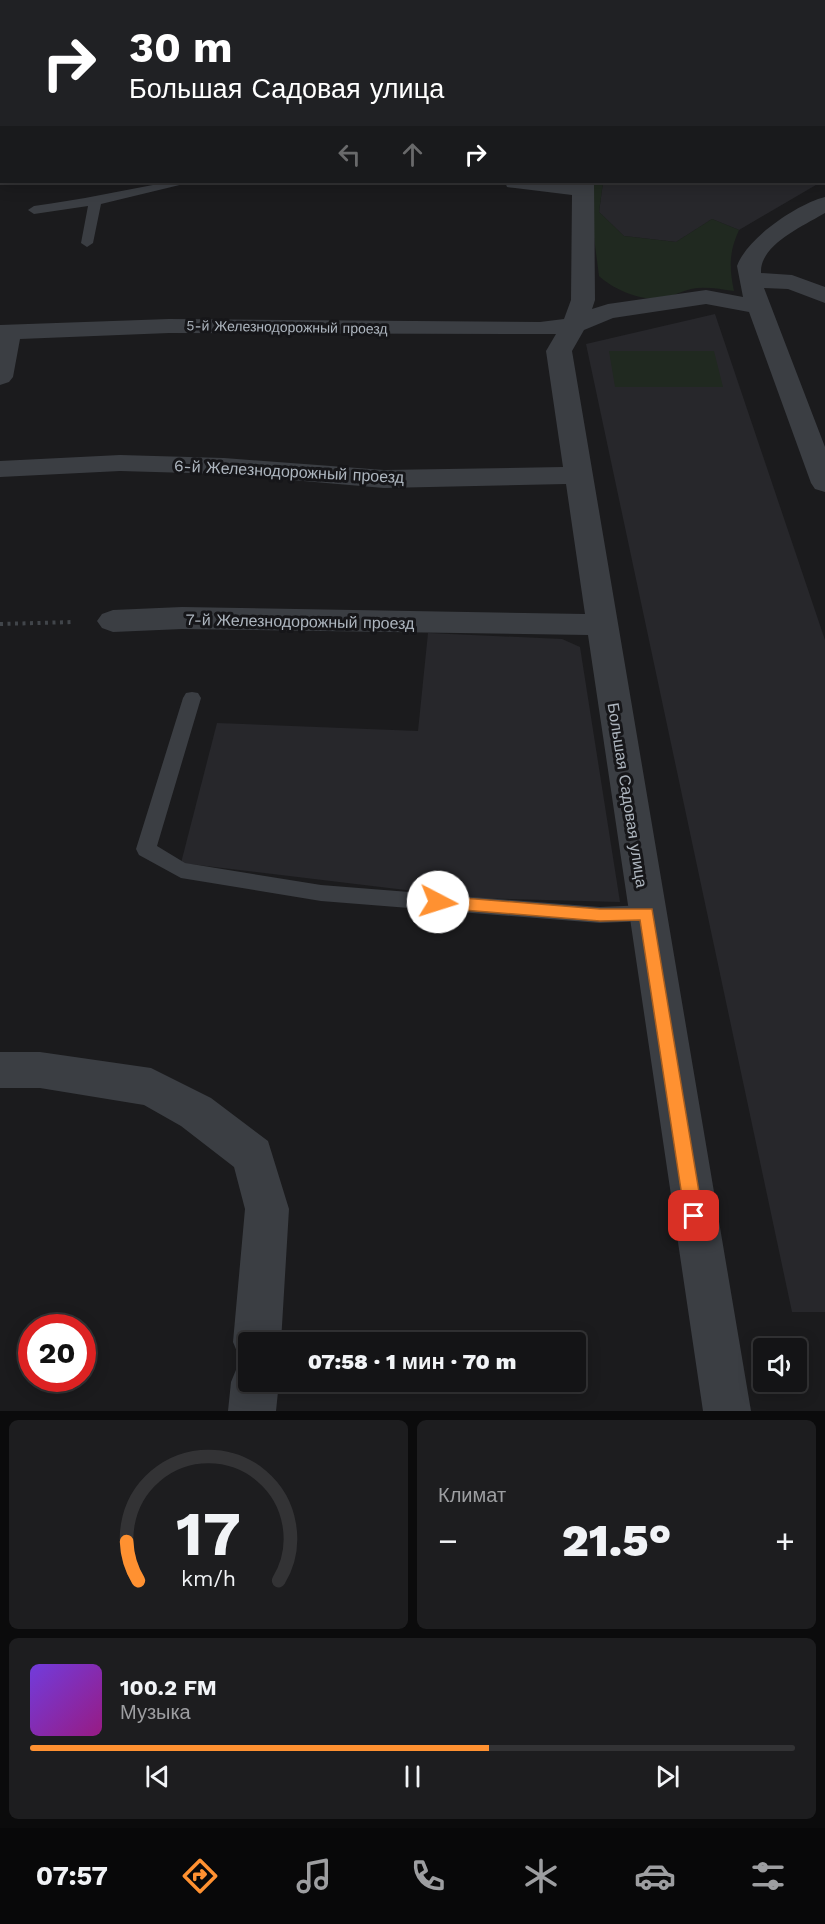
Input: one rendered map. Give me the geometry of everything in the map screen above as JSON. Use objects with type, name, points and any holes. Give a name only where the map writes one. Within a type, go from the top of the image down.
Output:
[{"type":"street","points":[[532,183],[582,186]]},
{"type":"street","name":"Большая Садовая улица","points":[[582,186],[583,300],[574,325],[559,351],[646,913],[727,1411]]},
{"type":"street","points":[[825,204],[761,245],[749,263],[750,280],[759,307],[825,483]]},
{"type":"street","points":[[750,280],[792,282],[825,296]]},
{"type":"street","name":"5-й Железнодорожный проезд","points":[[4,332],[169,326],[540,329],[574,325],[608,311],[706,297],[759,307]]},
{"type":"street","points":[[0,377],[4,332]]},
{"type":"street","name":"6-й Железнодорожный проезд","points":[[0,469],[120,463],[224,466],[384,479],[579,475]]},
{"type":"street","name":"7-й Железнодорожный проезд","points":[[113,621],[182,618],[601,625]]},
{"type":"street","points":[[0,1070],[40,1070],[151,1087],[196,1112],[254,1155],[267,1209],[258,1332]]},
{"type":"street","points":[[252,1411],[254,1392]]},
{"type":"lane","points":[[34,210],[95,202],[110,196],[181,183]]},
{"type":"lane","points":[[87,243],[95,202]]},
{"type":"lane","points":[[192,698],[146,849],[181,870],[321,893],[600,915],[646,913]]},
{"type":"path","points":[[0,624],[113,621]]},
{"type":"shaded area","points":[[593,183],[603,183],[599,212],[624,236],[676,242],[712,219],[739,230],[733,245],[731,260],[734,291],[696,288],[656,299],[629,294],[605,281],[599,276],[590,207]]},
{"type":"shaded area","points":[[603,183],[819,183],[739,230],[712,219],[676,242],[624,236],[599,212]]},
{"type":"shaded area","points":[[715,314],[825,640],[825,1312],[792,1312],[586,344]]},
{"type":"shaded area","points":[[609,351],[714,351],[723,387],[615,387]]},
{"type":"shaded area","points":[[428,633],[562,639],[580,647],[620,902],[472,898],[181,863],[217,723],[418,731]]},
{"type":"route","points":[[438,902],[600,915],[646,913],[694,1216]]}]
